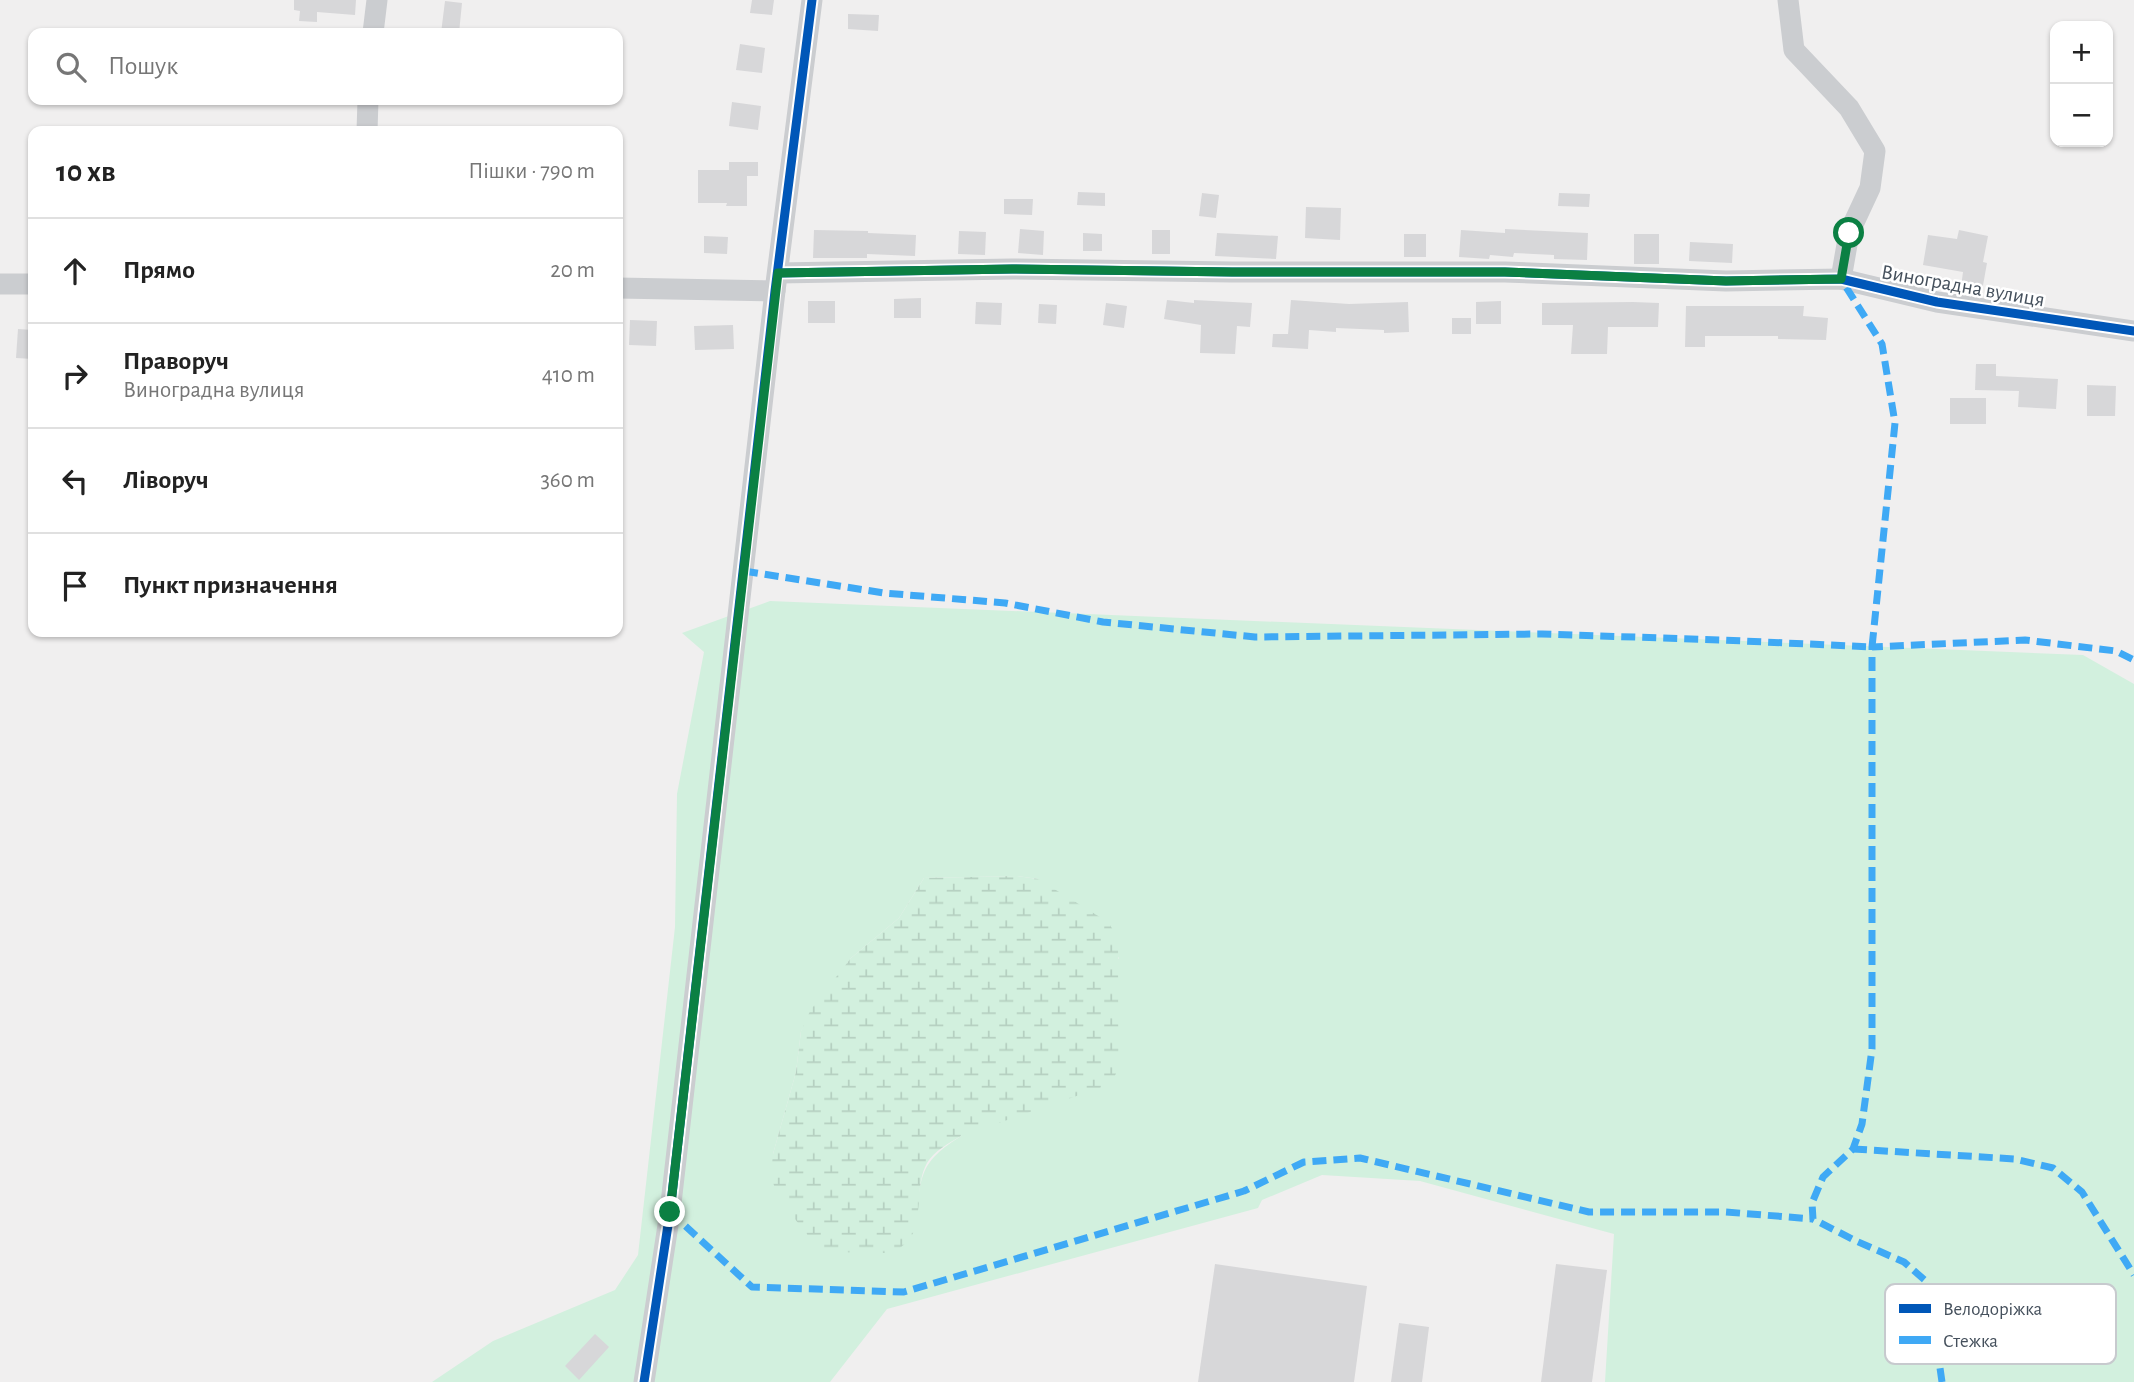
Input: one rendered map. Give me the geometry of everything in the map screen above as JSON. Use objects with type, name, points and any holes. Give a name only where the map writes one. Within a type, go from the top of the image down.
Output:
[{"type":"street","points":[[374,28],[377,0]]},
{"type":"street","points":[[644,1382],[670,1212],[776,282],[812,0]]},
{"type":"street","points":[[1788,0],[1794,50],[1849,108],[1875,151],[1870,188],[1849,233],[1841,279]]},
{"type":"street","points":[[367,126],[368,105]]},
{"type":"street","name":"Виноградна вулиця","points":[[623,288],[1012,269],[1505,272],[1726,281],[1841,279],[1937,302],[2134,331]]},
{"type":"street","points":[[0,284],[28,284]]},
{"type":"green space","points":[[770,601],[2083,655],[2134,684],[2134,1382],[1605,1382],[1614,1234],[1420,1181],[1322,1175],[1262,1200],[1258,1208],[887,1309],[830,1382],[432,1382],[493,1341],[615,1290],[638,1255],[675,927],[677,794],[704,652],[682,633]],"holes":[[[1017,876],[1038,879],[1119,958],[961,1136],[930,1162],[919,1191],[916,1220],[773,1154],[796,1072],[801,1031],[851,958],[899,918],[924,878]]]},
{"type":"green space","points":[[1017,876],[1038,879],[1108,922],[1118,938],[1119,1067],[1111,1084],[961,1136],[947,1144],[927,1163],[921,1181],[914,1230],[910,1239],[893,1253],[829,1252],[816,1246],[777,1196],[771,1175],[773,1154],[796,1072],[801,1031],[811,1009],[851,958],[899,918],[924,878]]},
{"type":"building","points":[[294,0],[356,0],[355,15],[317,12],[317,22],[299,21],[300,11],[294,10]]},
{"type":"building","points":[[752,0],[774,0],[772,15],[750,13]]},
{"type":"building","points":[[445,1],[462,3],[460,28],[442,28]]},
{"type":"building","points":[[848,14],[879,15],[878,31],[848,29]]},
{"type":"building","points":[[740,44],[765,48],[762,73],[736,70]]},
{"type":"building","points":[[732,102],[761,106],[758,130],[729,126]]},
{"type":"building","points":[[729,162],[758,162],[758,176],[747,176],[747,206],[698,203],[698,170],[729,170]]},
{"type":"building","points":[[1078,192],[1105,193],[1105,206],[1077,205]]},
{"type":"building","points":[[1202,193],[1219,195],[1216,218],[1199,216]]},
{"type":"building","points":[[1559,193],[1590,194],[1589,207],[1558,206]]},
{"type":"building","points":[[1004,199],[1033,199],[1032,215],[1004,214]]},
{"type":"building","points":[[1306,207],[1341,208],[1340,240],[1305,238]]},
{"type":"building","points":[[1020,229],[1044,231],[1043,255],[1018,253]]},
{"type":"building","points":[[1505,229],[1588,233],[1587,260],[1554,259],[1554,255],[1514,253],[1513,257],[1490,255],[1489,259],[1459,257],[1461,230],[1505,233]]},
{"type":"building","points":[[814,230],[916,235],[915,256],[867,254],[867,258],[813,258]]},
{"type":"building","points":[[1152,230],[1170,230],[1170,254],[1152,254]]},
{"type":"building","points":[[1959,230],[1988,236],[1983,262],[1987,263],[1982,291],[1961,287],[1963,272],[1923,265],[1928,235],[1957,239]]},
{"type":"building","points":[[959,231],[986,232],[985,255],[958,254]]},
{"type":"building","points":[[1083,233],[1102,234],[1102,251],[1083,251]]},
{"type":"building","points":[[1217,233],[1278,236],[1276,259],[1215,256]]},
{"type":"building","points":[[1404,234],[1426,234],[1426,257],[1404,257]]},
{"type":"building","points":[[1634,234],[1659,234],[1659,264],[1634,264]]},
{"type":"building","points":[[704,236],[728,237],[727,254],[704,253]]},
{"type":"building","points":[[1690,242],[1733,244],[1732,263],[1689,261]]},
{"type":"building","points":[[921,298],[921,318],[894,318],[894,299]]},
{"type":"building","points":[[1167,300],[1252,303],[1250,327],[1237,326],[1235,354],[1200,353],[1201,325],[1164,319]]},
{"type":"building","points":[[1291,300],[1349,304],[1408,302],[1409,332],[1384,333],[1384,330],[1336,328],[1336,332],[1309,330],[1308,349],[1272,347],[1273,334],[1288,334]]},
{"type":"building","points":[[808,301],[835,301],[835,323],[808,323]]},
{"type":"building","points":[[1501,301],[1501,324],[1476,324],[1476,302]]},
{"type":"building","points":[[976,302],[1002,303],[1001,325],[975,324]]},
{"type":"building","points":[[1106,303],[1127,306],[1124,328],[1103,325]]},
{"type":"building","points":[[1542,303],[1659,303],[1658,327],[1608,327],[1607,354],[1571,354],[1573,325],[1542,325]]},
{"type":"building","points":[[1039,304],[1057,305],[1056,324],[1038,323]]},
{"type":"building","points":[[1686,306],[1804,306],[1803,316],[1828,318],[1826,340],[1778,339],[1778,336],[1705,336],[1705,347],[1685,347]]},
{"type":"building","points":[[1452,318],[1471,318],[1471,334],[1452,334]]},
{"type":"building","points":[[630,320],[657,321],[656,346],[629,345]]},
{"type":"building","points":[[733,325],[734,349],[695,350],[694,326]]},
{"type":"building","points":[[18,329],[28,330],[28,359],[16,358]]},
{"type":"building","points":[[1976,364],[1996,364],[1996,376],[2058,379],[2056,409],[2018,407],[2019,391],[1975,390]]},
{"type":"building","points":[[2087,385],[2116,386],[2115,416],[2087,416]]},
{"type":"building","points":[[1950,398],[1986,398],[1986,424],[1950,424]]},
{"type":"building","points":[[1215,1264],[1367,1286],[1354,1382],[1198,1382]]},
{"type":"building","points":[[1556,1264],[1607,1270],[1592,1382],[1541,1382]]},
{"type":"building","points":[[1399,1323],[1429,1327],[1422,1382],[1391,1382]]},
{"type":"building","points":[[595,1334],[609,1347],[579,1380],[565,1366]]},
{"type":"marked path","points":[[744,571],[884,593],[1005,603],[1103,622],[1255,637],[1542,634],[1872,647],[1895,423],[1882,344],[1841,279]]},
{"type":"marked path","points":[[1928,1284],[1904,1262],[1813,1219],[1812,1203],[1823,1177],[1853,1149],[1862,1124],[1872,1049],[1872,647],[2025,640],[2116,651],[2134,660]]},
{"type":"marked path","points":[[1853,1149],[2015,1159],[2053,1168],[2082,1192],[2134,1275]]},
{"type":"marked path","points":[[670,1212],[752,1287],[904,1292],[1244,1191],[1304,1162],[1360,1158],[1589,1212],[1726,1212],[1813,1219]]},
{"type":"marked path","points":[[1939,1364],[1942,1382]]},
{"type":"cycle path","points":[[644,1382],[670,1212],[775,291],[812,0]]},
{"type":"cycle path","points":[[778,273],[1012,269],[1505,272],[1726,281],[1841,279],[1937,302],[2134,331]]},
{"type":"route","points":[[670,1212],[778,273],[1012,269],[1505,272],[1726,281],[1841,279],[1849,233]]}]
